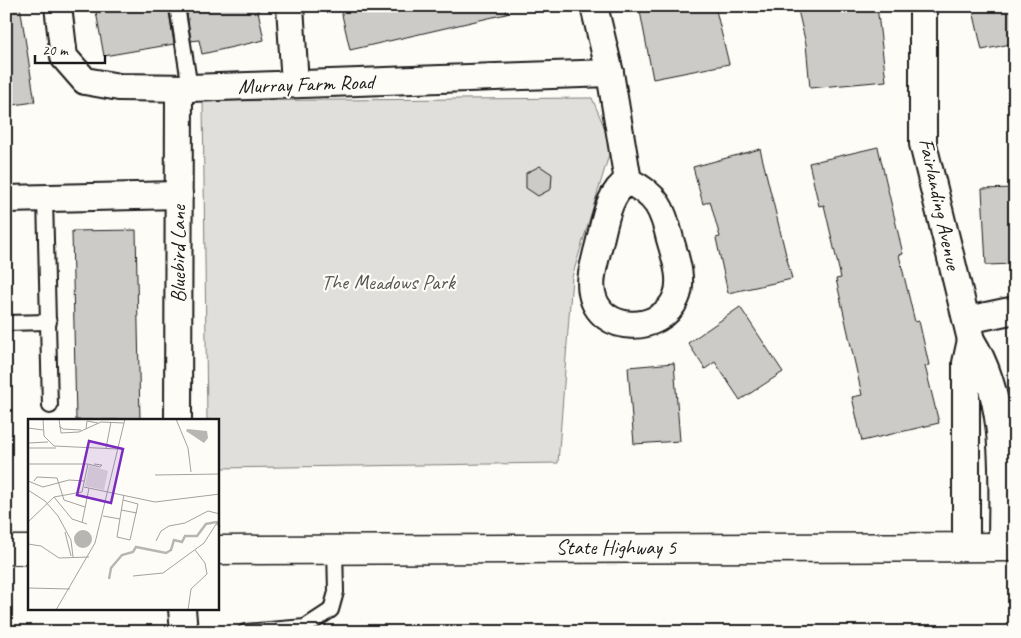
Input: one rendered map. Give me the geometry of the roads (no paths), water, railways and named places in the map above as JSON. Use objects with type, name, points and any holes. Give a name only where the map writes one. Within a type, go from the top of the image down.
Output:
[{"type":"main road","name":"State Highway 5","points":[[219,550],[335,548],[1009,547]]},
{"type":"main road","points":[[6,550],[28,550]]},
{"type":"street","name":"Murray Farm Road","points":[[58,6],[64,57],[85,81],[120,87],[185,88],[610,73]]},
{"type":"street","points":[[290,6],[295,84]]},
{"type":"street","points":[[594,6],[610,73],[628,181]]},
{"type":"street","name":"Fairlanding Avenue","points":[[923,6],[923,144],[969,330],[984,360],[998,413],[1009,547]]},
{"type":"street","name":"Bluebird Lane","points":[[178,419],[179,195],[185,88]]},
{"type":"street","points":[[628,181],[642,188],[656,200],[665,215],[679,275],[676,298],[662,317],[646,325],[626,325],[610,318],[599,307],[592,295],[591,276],[612,199],[620,186],[628,181]]},
{"type":"street","points":[[6,199],[179,195]]},
{"type":"street","points":[[969,330],[1015,310]]},
{"type":"street","name":"Fairlanding Avenue","points":[[966,547],[966,363],[969,330]]},
{"type":"street","points":[[182,610],[184,632]]},
{"type":"lane","points":[[177,6],[185,88]]},
{"type":"lane","points":[[45,198],[50,406]]},
{"type":"lane","points":[[6,323],[49,322]]},
{"type":"lane","points":[[245,632],[305,627],[331,610],[336,592],[335,548]]},
{"type":"park label","name":"The Meadows Park","points":[[388,282]]}]
